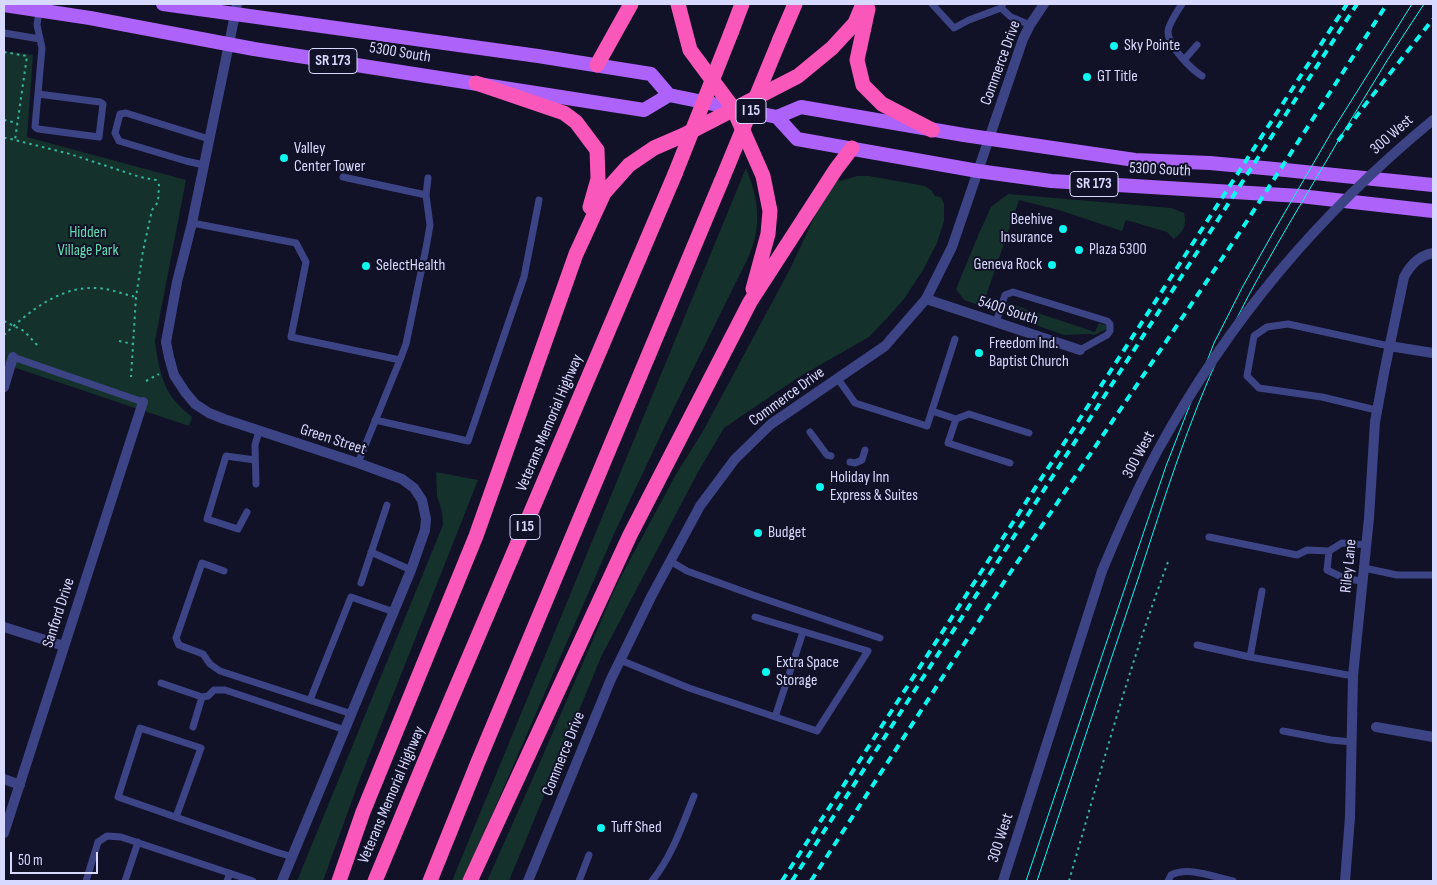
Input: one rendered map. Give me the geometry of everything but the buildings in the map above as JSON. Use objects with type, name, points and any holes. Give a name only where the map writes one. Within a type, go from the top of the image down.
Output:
[{"type":"highway","points":[[597,65],[631,4]]},
{"type":"highway","points":[[678,4],[690,50],[733,108],[763,176],[770,211],[768,234],[750,302]]},
{"type":"highway","name":"Veterans Memorial Highway","points":[[375,881],[675,174],[742,4]]},
{"type":"highway","name":"I 15","points":[[430,881],[478,762],[722,182],[794,4]]},
{"type":"highway","points":[[576,254],[604,194],[629,166],[654,148],[684,135],[798,76],[832,48],[854,23],[863,4]]},
{"type":"highway","points":[[869,4],[857,60],[863,84],[882,104],[932,130]]},
{"type":"highway","points":[[339,881],[363,812],[476,536],[576,254],[598,179],[597,150],[576,122],[564,113],[476,83]]},
{"type":"highway","points":[[470,881],[630,535],[750,302],[836,169],[852,148]]},
{"type":"main road","name":"5300 South","points":[[4,5],[141,27],[229,44],[644,110],[669,95],[651,74],[236,9],[163,4]]},
{"type":"main road","points":[[669,95],[777,117]]},
{"type":"main road","name":"5300 South","points":[[1433,185],[1266,168],[1135,160],[932,130],[801,107],[777,117],[797,139],[978,172],[1051,181],[1291,195],[1433,211]]},
{"type":"street","name":"Commerce Drive","points":[[528,881],[611,679],[652,595],[700,506],[735,459],[771,424],[885,346],[926,300],[952,247],[1023,39],[1044,4]]},
{"type":"street","name":"Green Street","points":[[236,9],[166,342],[174,375],[195,404],[209,413],[358,463],[402,480],[414,488],[422,500],[426,519],[425,530],[411,570],[282,881]]},
{"type":"street","name":"300 West","points":[[1003,881],[1102,570],[1137,490],[1179,413],[1211,362],[1252,305],[1291,257],[1338,206],[1370,175],[1433,120]]},
{"type":"street","name":"Riley Lane","points":[[1344,881],[1350,817],[1353,676],[1363,581],[1376,410],[1404,277],[1409,267],[1416,260],[1433,253]]},
{"type":"street","name":"5400 South","points":[[926,300],[1080,350]]},
{"type":"street","points":[[1389,346],[1433,353]]},
{"type":"street","points":[[4,387],[14,357]]},
{"type":"street","name":"Sanford Drive","points":[[4,833],[143,402]]},
{"type":"street","points":[[4,627],[64,646]]},
{"type":"street","points":[[1376,727],[1433,737]]},
{"type":"street","points":[[4,780],[20,785]]},
{"type":"lane","points":[[932,4],[954,28],[1002,6],[1011,17],[1030,25]]},
{"type":"lane","points":[[1182,4],[1168,31],[1170,38],[1184,60],[1194,71],[1202,76]]},
{"type":"lane","points":[[38,94],[100,102],[103,104],[99,137],[38,129],[35,126],[42,48],[37,25],[39,10]]},
{"type":"lane","points":[[4,33],[40,39]]},
{"type":"lane","points":[[1184,60],[1197,45]]},
{"type":"lane","points":[[204,164],[186,161],[119,141],[115,133],[120,114],[126,113],[209,139]]},
{"type":"lane","points":[[343,177],[426,195]]},
{"type":"lane","points":[[358,463],[406,344],[430,225],[426,195],[428,178]]},
{"type":"lane","points":[[374,420],[468,441],[524,277],[539,200]]},
{"type":"lane","points":[[192,223],[296,243],[306,262],[291,337],[400,360]]},
{"type":"lane","points":[[996,322],[1005,295],[1013,292],[1107,321],[1110,324],[1110,331],[1107,335],[1080,350]]},
{"type":"lane","points":[[1376,410],[1322,398],[1258,388],[1247,376],[1254,336],[1267,327],[1288,324],[1389,346]]},
{"type":"lane","points":[[838,379],[855,403],[927,426],[955,339]]},
{"type":"lane","points":[[14,357],[143,402]]},
{"type":"lane","points":[[932,411],[956,419],[969,414],[1030,433]]},
{"type":"lane","points":[[956,419],[948,443],[1010,462]]},
{"type":"lane","points":[[256,484],[255,445],[259,431]]},
{"type":"lane","points":[[810,432],[827,455],[831,456]]},
{"type":"lane","points":[[850,462],[855,463],[862,460],[865,450]]},
{"type":"lane","points":[[247,512],[238,529],[207,519],[226,456],[255,460]]},
{"type":"lane","points":[[361,583],[387,505]]},
{"type":"lane","points":[[1209,537],[1297,555],[1307,550],[1329,551],[1342,543],[1366,545]]},
{"type":"lane","points":[[1329,551],[1327,570],[1346,579],[1363,581]]},
{"type":"lane","points":[[371,552],[411,570]]},
{"type":"lane","points":[[670,561],[687,570],[753,595],[880,638]]},
{"type":"lane","points":[[224,571],[202,563],[176,638],[179,645],[203,654],[210,664],[220,671],[352,714]]},
{"type":"lane","points":[[1364,568],[1396,575],[1433,575]]},
{"type":"lane","points":[[1250,657],[1262,591]]},
{"type":"lane","points":[[310,700],[351,597],[394,612]]},
{"type":"lane","points":[[620,660],[689,688],[817,731],[868,651],[755,617]]},
{"type":"lane","points":[[775,718],[803,632]]},
{"type":"lane","points":[[1197,645],[1353,676]]},
{"type":"lane","points":[[161,683],[202,697],[208,696],[214,690],[225,690],[345,730]]},
{"type":"lane","points":[[193,726],[202,697]]},
{"type":"lane","points":[[176,817],[201,748],[140,728],[118,797],[176,817],[292,857]]},
{"type":"lane","points":[[1283,731],[1352,742]]},
{"type":"lane","points":[[652,881],[663,868],[675,844],[694,796]]},
{"type":"lane","points":[[86,881],[98,842],[107,836],[121,837],[138,842],[253,881]]},
{"type":"lane","points":[[125,881],[138,842]]},
{"type":"lane","points":[[579,881],[589,855]]},
{"type":"lane","points":[[1168,881],[1171,875],[1187,871],[1233,881]]},
{"type":"lane","points":[[227,881],[230,873]]},
{"type":"path","points":[[4,52],[27,56],[15,140]]},
{"type":"path","points":[[4,120],[17,122]]},
{"type":"path","points":[[4,138],[70,154],[140,177],[156,180],[159,185],[158,202],[152,210],[146,235],[136,297],[131,377]]},
{"type":"path","points":[[4,335],[14,325],[47,301],[69,291],[93,288],[108,289],[136,297]]},
{"type":"path","points":[[4,321],[24,331],[39,347]]},
{"type":"path","points":[[119,341],[133,344]]},
{"type":"path","points":[[146,381],[159,374]]},
{"type":"path","points":[[1069,881],[1117,714],[1168,562]]},
{"type":"green space","name":"Hidden Village Park","points":[[4,51],[33,55],[27,137],[186,180],[155,341],[163,380],[175,401],[192,417],[189,426],[4,364]]},
{"type":"green space","points":[[746,168],[757,210],[757,223],[752,249],[614,534],[463,881],[452,881]]},
{"type":"green space","points":[[857,176],[869,176],[925,186],[935,196],[941,197],[944,204],[944,221],[937,243],[923,270],[904,299],[869,337],[799,377],[724,428],[698,472],[601,657],[509,881],[487,881],[617,584],[675,476],[703,431],[790,269],[821,203],[838,179],[840,181]]},
{"type":"green space","points":[[1008,194],[1171,208],[1184,213],[1185,224],[1174,239],[1167,232],[1126,220],[1122,231],[1059,210],[1019,200],[986,296],[1095,332],[1099,323],[1108,326],[1107,329],[1094,335],[1064,335],[964,300],[956,289],[991,207]]},
{"type":"green space","points":[[436,472],[478,480],[359,781],[323,881],[297,881],[443,525],[442,512],[437,496]]},
{"type":"tram line","points":[[1026,881],[1166,466],[1214,343],[1243,286],[1331,133],[1412,4]]},
{"type":"tram line","points":[[1341,136],[1424,4]]},
{"type":"tram line","points":[[1037,881],[1167,490],[1198,404],[1248,296],[1338,141]]},
{"type":"railway","points":[[782,881],[1347,4]]},
{"type":"railway","points":[[792,881],[1357,4]]},
{"type":"railway","points":[[811,881],[1006,579],[1238,235],[1387,4]]},
{"type":"railway","points":[[1338,141],[1433,19]]},
{"type":"place","name":"Sky Pointe","points":[[1114,46]]},
{"type":"place","name":"GT Title","points":[[1087,77]]},
{"type":"place","name":"Valley Center Tower","points":[[284,158]]},
{"type":"place","name":"Beehive Insurance","points":[[1063,229]]},
{"type":"place","name":"Plaza 5300","points":[[1079,250]]},
{"type":"place","name":"Geneva Rock","points":[[1052,265]]},
{"type":"place","name":"SelectHealth","points":[[366,266]]},
{"type":"place","name":"Freedom Ind. Baptist Church","points":[[979,353]]},
{"type":"place","name":"Holiday Inn Express & Suites","points":[[820,487]]},
{"type":"place","name":"Budget","points":[[758,533]]},
{"type":"place","name":"Extra Space Storage","points":[[766,672]]},
{"type":"place","name":"Tuff Shed","points":[[601,828]]}]
